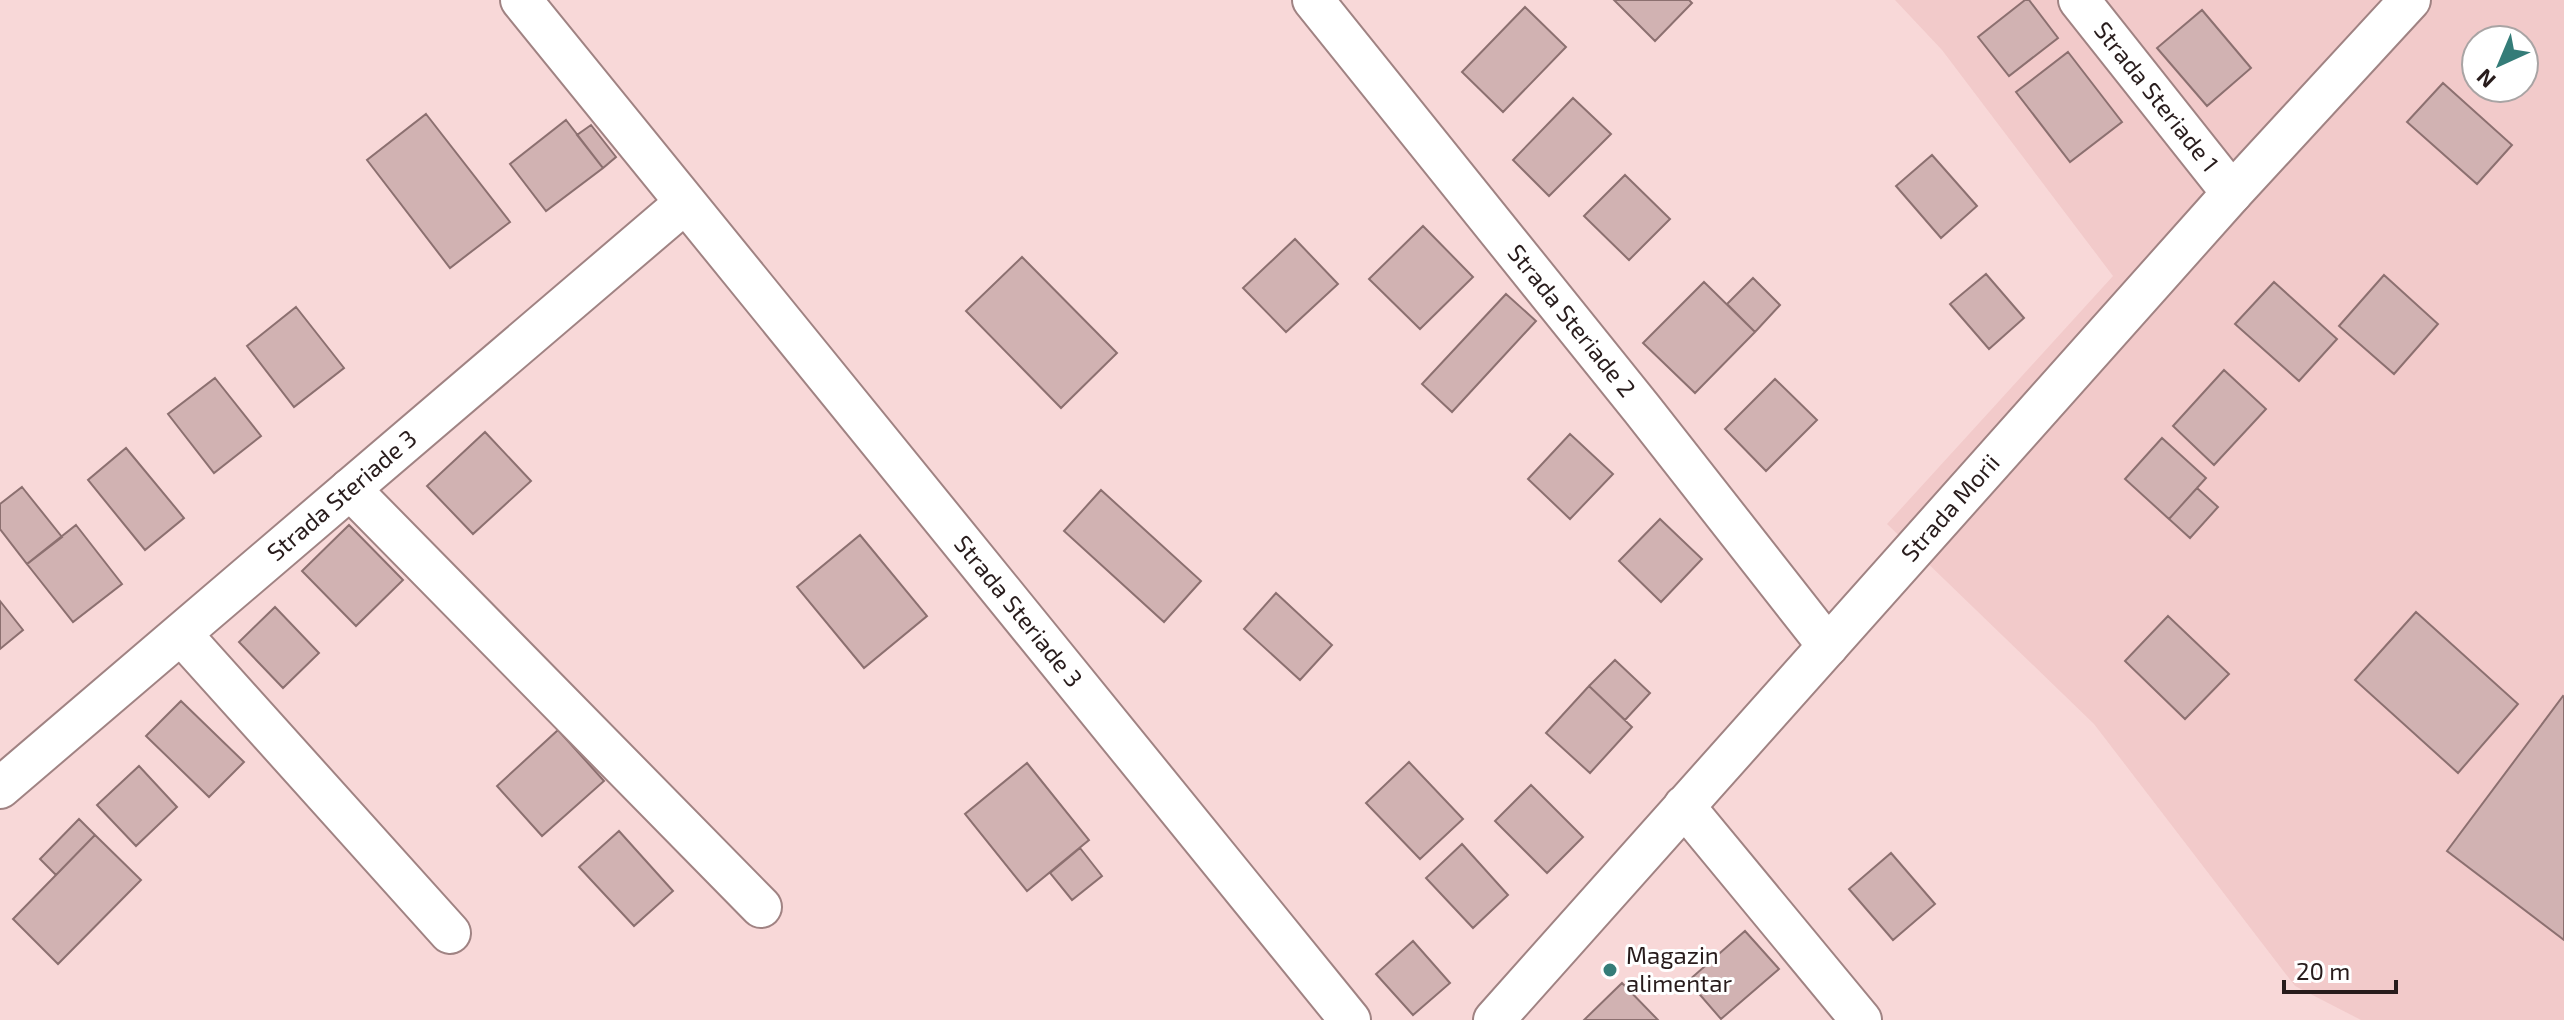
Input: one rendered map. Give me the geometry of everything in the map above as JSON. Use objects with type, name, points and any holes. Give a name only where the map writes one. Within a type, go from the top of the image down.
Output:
[{"type":"street","name":"Strada Steriade 3","points":[[521,0],[1350,1020]]},
{"type":"street","name":"Strada Steriade 2","points":[[1313,0],[1828,646]]},
{"type":"street","name":"Strada Steriade 1","points":[[2079,0],[2232,193]]},
{"type":"street","name":"Strada Morii","points":[[1494,1020],[2232,193],[2410,0]]},
{"type":"street","name":"Strada Steriade 3","points":[[0,788],[685,203]]},
{"type":"street","points":[[350,489],[761,907]]},
{"type":"street","points":[[181,634],[450,933]]},
{"type":"street","points":[[1684,806],[1861,1020]]},
{"type":"shaded area","points":[[1895,0],[2564,0],[2564,1020],[2361,1020],[2295,986],[2094,724],[1887,524],[2113,276],[1942,50]]},
{"type":"building","points":[[1614,0],[1689,0],[1692,3],[1655,41]]},
{"type":"building","points":[[2029,0],[2058,38],[2009,76],[1978,37]]},
{"type":"building","points":[[1525,7],[1566,47],[1503,112],[1462,72]]},
{"type":"building","points":[[2202,10],[2251,68],[2207,106],[2157,48]]},
{"type":"building","points":[[2068,52],[2122,122],[2070,162],[2016,92]]},
{"type":"building","points":[[2443,83],[2460,98],[2460,104],[2466,104],[2512,145],[2477,184],[2407,122]]},
{"type":"building","points":[[1573,98],[1611,134],[1549,196],[1513,160]]},
{"type":"building","points":[[426,114],[510,222],[450,268],[367,160]]},
{"type":"building","points":[[566,120],[603,168],[546,211],[510,164]]},
{"type":"building","points":[[591,125],[616,157],[603,168],[577,135]]},
{"type":"building","points":[[1932,155],[1977,206],[1941,238],[1896,186]]},
{"type":"building","points":[[1625,175],[1670,219],[1629,260],[1584,216]]},
{"type":"building","points":[[1423,226],[1473,277],[1420,329],[1369,279]]},
{"type":"building","points":[[1295,239],[1338,284],[1286,332],[1243,288]]},
{"type":"building","points":[[1022,257],[1117,353],[1061,408],[966,311]]},
{"type":"building","points":[[1986,274],[2024,318],[1989,349],[1950,304]]},
{"type":"building","points":[[2384,275],[2438,324],[2394,374],[2339,326]]},
{"type":"building","points":[[1753,278],[1780,305],[1755,332],[1727,304]]},
{"type":"building","points":[[1704,282],[1755,332],[1695,393],[1643,343]]},
{"type":"building","points":[[2274,282],[2337,339],[2299,381],[2235,324]]},
{"type":"building","points":[[1506,294],[1536,321],[1452,412],[1422,384]]},
{"type":"building","points":[[296,307],[344,368],[294,407],[247,346]]},
{"type":"building","points":[[2224,370],[2266,409],[2214,465],[2173,426]]},
{"type":"building","points":[[215,378],[261,436],[214,473],[168,414]]},
{"type":"building","points":[[1775,379],[1817,420],[1766,471],[1725,429]]},
{"type":"building","points":[[485,432],[531,481],[473,534],[427,486]]},
{"type":"building","points":[[1570,434],[1613,474],[1570,519],[1528,479]]},
{"type":"building","points":[[2162,438],[2206,478],[2169,519],[2125,479]]},
{"type":"building","points":[[126,448],[184,518],[145,550],[88,480]]},
{"type":"building","points":[[22,487],[62,537],[27,564],[0,529],[0,504]]},
{"type":"building","points":[[2197,488],[2218,507],[2190,538],[2169,519]]},
{"type":"building","points":[[1101,490],[1201,581],[1164,622],[1064,531]]},
{"type":"building","points":[[1660,519],[1702,559],[1661,602],[1619,561]]},
{"type":"building","points":[[76,525],[122,584],[73,622],[27,564]]},
{"type":"building","points":[[349,525],[403,580],[356,626],[302,571]]},
{"type":"building","points":[[860,535],[927,616],[864,668],[797,587]]},
{"type":"building","points":[[1276,593],[1332,645],[1300,680],[1244,629]]},
{"type":"building","points":[[0,601],[23,630],[0,649]]},
{"type":"building","points":[[275,607],[319,653],[283,688],[239,642]]},
{"type":"building","points":[[2416,612],[2518,704],[2458,773],[2355,680]]},
{"type":"building","points":[[2168,616],[2229,674],[2185,719],[2125,661]]},
{"type":"building","points":[[1615,660],[1650,693],[1625,720],[1589,686]]},
{"type":"building","points":[[1589,686],[1632,727],[1590,773],[1546,733]]},
{"type":"building","points":[[2564,697],[2564,940],[2447,851]]},
{"type":"building","points":[[181,701],[244,762],[209,797],[146,736]]},
{"type":"building","points":[[558,730],[604,781],[542,836],[497,786]]},
{"type":"building","points":[[1409,762],[1463,819],[1420,859],[1366,803]]},
{"type":"building","points":[[1027,763],[1089,840],[1027,891],[965,814]]},
{"type":"building","points":[[139,766],[177,807],[136,846],[97,805]]},
{"type":"building","points":[[1531,785],[1583,837],[1547,873],[1495,821]]},
{"type":"building","points":[[79,819],[95,835],[56,875],[40,859]]},
{"type":"building","points":[[619,831],[673,891],[634,926],[579,867]]},
{"type":"building","points":[[95,835],[141,880],[58,964],[13,919]]},
{"type":"building","points":[[1462,844],[1508,895],[1473,928],[1426,878]]},
{"type":"building","points":[[1080,848],[1102,876],[1072,900],[1050,873]]},
{"type":"building","points":[[1891,853],[1935,904],[1893,940],[1849,889]]},
{"type":"building","points":[[1745,931],[1779,969],[1721,1019],[1688,981]]},
{"type":"building","points":[[1413,941],[1450,983],[1413,1015],[1376,974]]},
{"type":"building","points":[[1622,983],[1658,1020],[1584,1020]]},
{"type":"place","name":"Magazin alimentar","points":[[1610,970]]}]
